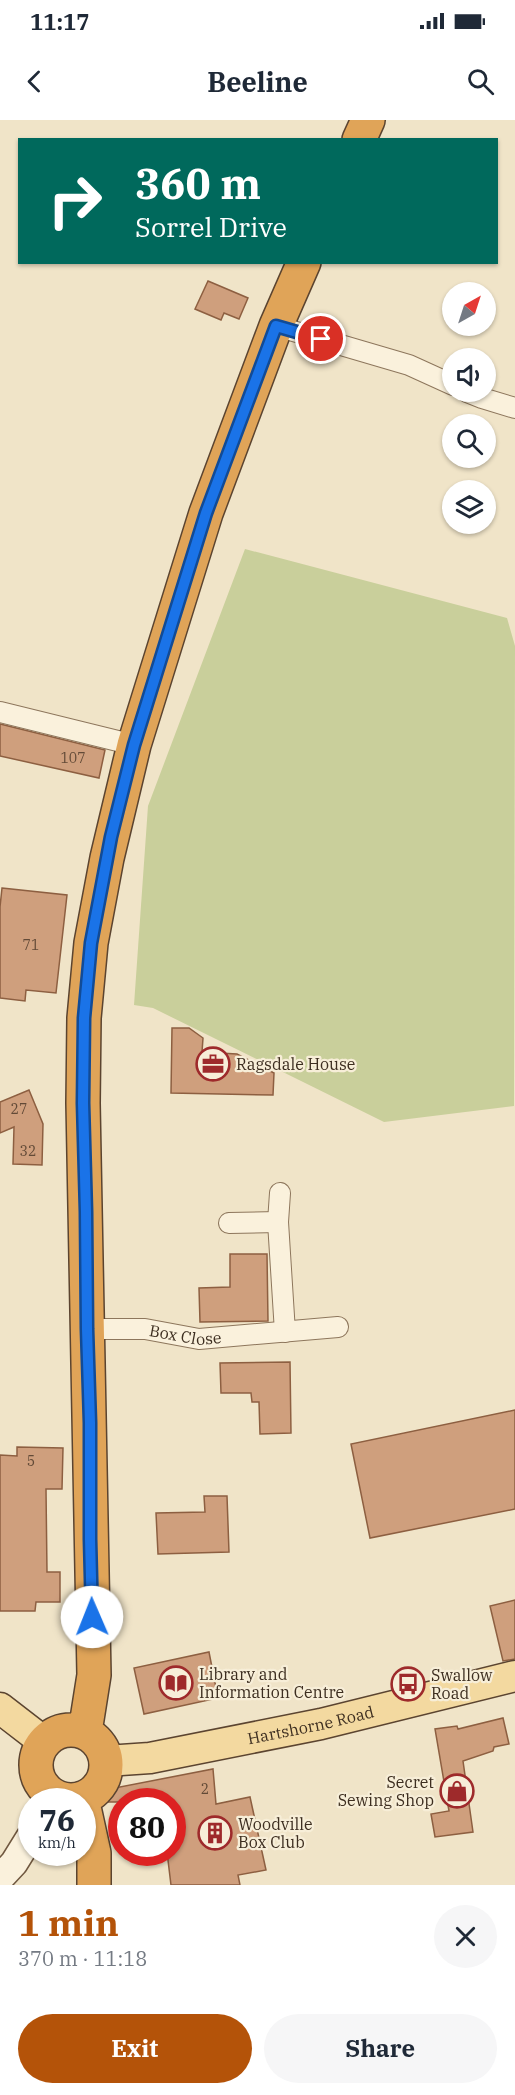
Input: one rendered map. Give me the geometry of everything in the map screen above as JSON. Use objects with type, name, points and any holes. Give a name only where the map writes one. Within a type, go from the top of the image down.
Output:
[{"type":"highway","points":[[359,138],[368,120]]},
{"type":"highway","points":[[85,1732],[94,1675],[83,1103],[84,1018],[91,943],[111,837],[134,745],[206,513],[276,326],[303,264]]},
{"type":"highway","points":[[45,1788],[37,1776],[38,1754],[44,1742],[56,1733],[70,1729],[85,1732],[97,1741],[103,1751],[106,1761],[104,1777],[96,1788]]},
{"type":"highway","points":[[94,1866],[94,1885]]},
{"type":"main road","name":"Hartshorne Road","points":[[106,1761],[150,1758],[321,1724],[515,1676]]},
{"type":"main road","points":[[0,1708],[44,1742]]},
{"type":"street","points":[[276,326],[409,365],[442,380]]},
{"type":"street","points":[[495,402],[515,408]]},
{"type":"street","points":[[0,712],[134,745]]},
{"type":"street","points":[[280,1193],[278,1222],[285,1332]]},
{"type":"street","points":[[230,1223],[278,1222]]},
{"type":"street","name":"Box Close","points":[[87,1329],[145,1329],[199,1339],[338,1327]]},
{"type":"street","points":[[0,1878],[18,1857]]},
{"type":"green space","points":[[245,549],[507,618],[515,646],[514,1106],[384,1122],[153,1008],[134,1005],[148,806]]},
{"type":"building","points":[[208,281],[248,298],[239,319],[224,313],[221,320],[195,309]]},
{"type":"building","points":[[0,724],[105,750],[99,778],[0,756]]},
{"type":"building","points":[[2,888],[67,895],[56,993],[26,990],[25,1001],[0,998]]},
{"type":"building","name":"Ragsdale House","points":[[172,1028],[189,1028],[203,1038],[202,1052],[237,1054],[274,1073],[273,1095],[171,1093]]},
{"type":"building","points":[[29,1090],[43,1124],[42,1165],[13,1164],[14,1127],[0,1133],[0,1102]]},
{"type":"building","points":[[230,1254],[267,1254],[268,1321],[200,1322],[199,1288],[230,1287]]},
{"type":"building","points":[[290,1362],[291,1433],[260,1434],[259,1402],[252,1402],[251,1393],[221,1393],[220,1363]]},
{"type":"building","points":[[515,1410],[515,1509],[370,1538],[351,1444]]},
{"type":"building","points":[[17,1447],[63,1448],[62,1489],[46,1489],[47,1572],[60,1572],[60,1602],[36,1602],[35,1611],[0,1611],[0,1455],[17,1456]]},
{"type":"building","points":[[204,1496],[227,1496],[229,1552],[158,1554],[156,1513],[205,1512]]},
{"type":"building","points":[[515,1600],[515,1659],[503,1661],[490,1606]]},
{"type":"building","name":"Library and Information Centre","points":[[209,1652],[218,1698],[144,1714],[134,1668]]},
{"type":"building","name":"Secret Sewing Shop","points":[[503,1718],[509,1744],[494,1747],[493,1751],[463,1761],[473,1832],[435,1837],[431,1814],[449,1811],[435,1729],[457,1726],[458,1729]]},
{"type":"building","name":"Woodville Box Club","points":[[213,1769],[216,1804],[250,1797],[266,1870],[238,1875],[240,1885],[171,1885],[169,1866],[186,1866],[186,1788],[115,1788]]},
{"type":"building","name":"Woodville Box Club","points":[[108,1789],[108,1802],[102,1802],[99,1791]]},
{"type":"place","name":"Ragsdale House","points":[[213,1064]]},
{"type":"place","name":"Library and Information Centre","points":[[176,1683]]},
{"type":"place","name":"Swallow Road","points":[[408,1684]]},
{"type":"place","name":"Secret Sewing Shop","points":[[457,1791]]},
{"type":"place","name":"Woodville Box Club","points":[[215,1833]]},
{"type":"route","points":[[92,1617],[83,1103],[84,1018],[91,943],[111,837],[134,745],[206,513],[276,326],[321,339]]}]
